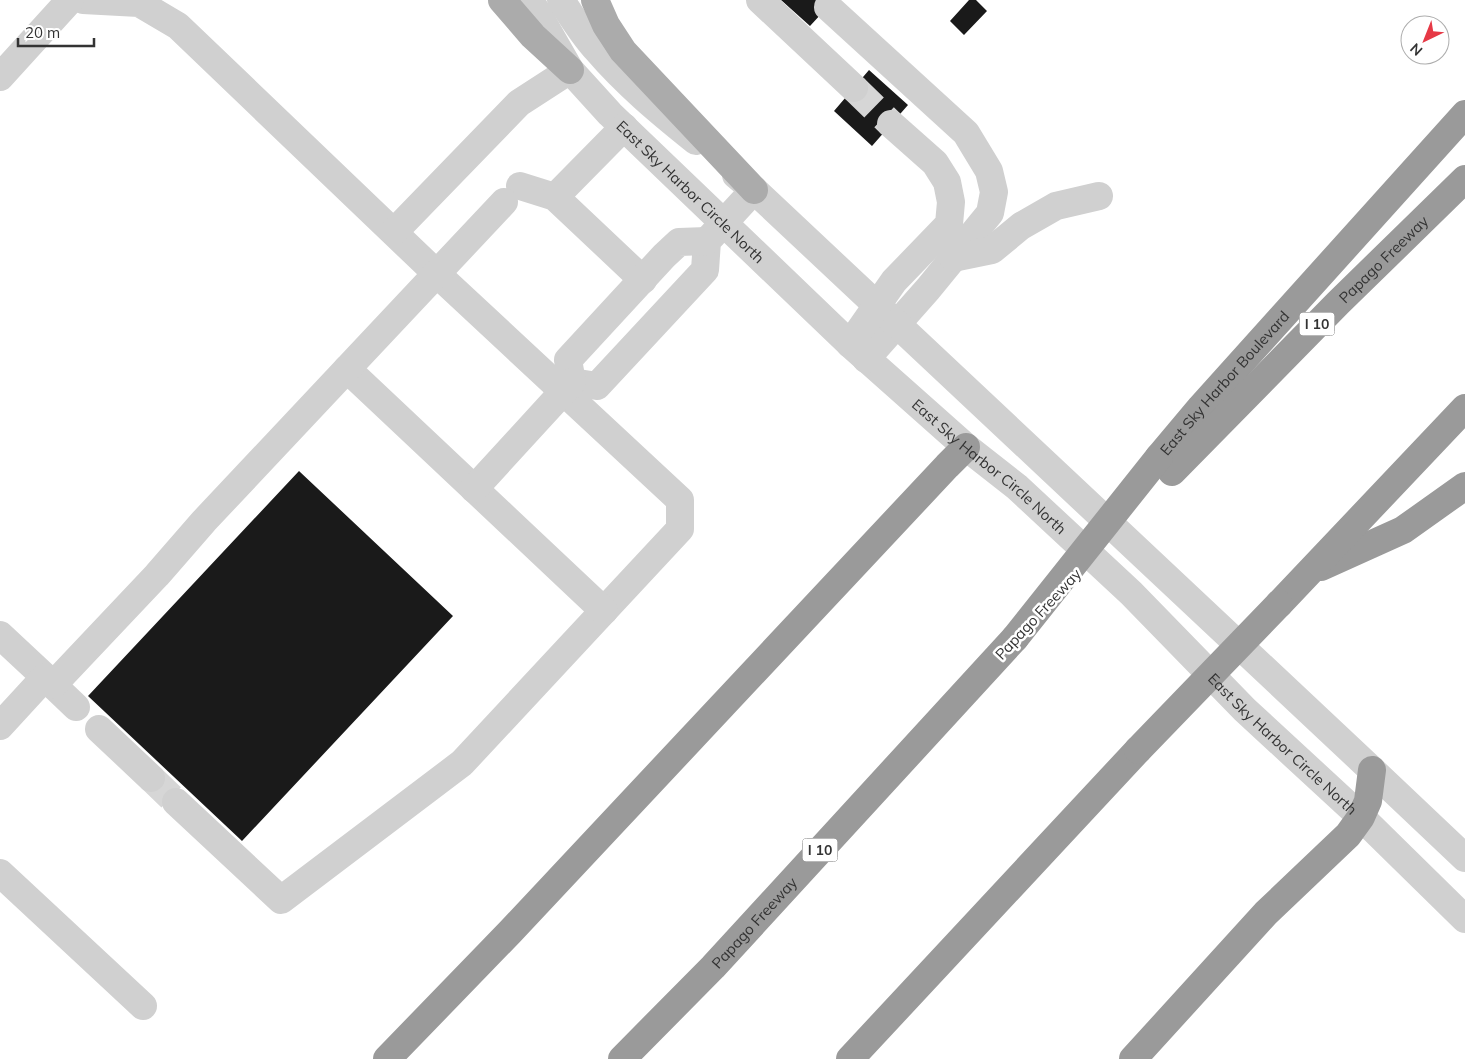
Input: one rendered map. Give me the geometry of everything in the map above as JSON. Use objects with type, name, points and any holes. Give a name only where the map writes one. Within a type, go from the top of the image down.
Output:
[{"type":"highway","name":"East Sky Harbor Boulevard","points":[[1166,465],[1201,407],[1465,114]]},
{"type":"highway","name":"Papago Freeway","points":[[622,1059],[713,967],[1015,638],[1166,465],[1345,296],[1465,179]]},
{"type":"highway","points":[[850,1059],[1138,750],[1465,408]]},
{"type":"highway","points":[[387,1059],[510,932],[966,447]]},
{"type":"highway","points":[[1310,572],[1403,530],[1465,486]]},
{"type":"highway","points":[[1132,1059],[1266,913],[1334,850],[1348,834],[1368,801],[1372,770]]},
{"type":"main road","points":[[502,0],[533,36],[570,70]]},
{"type":"main road","points":[[595,0],[606,25],[623,51],[754,190]]},
{"type":"street","points":[[0,77],[70,0]]},
{"type":"street","points":[[83,0],[139,3],[178,26],[437,274],[568,387],[680,500],[680,528],[462,763],[281,900],[176,802]]},
{"type":"street","name":"East Sky Harbor Circle North","points":[[530,0],[570,70],[591,95],[624,127],[715,232],[858,351],[966,447],[1017,486],[1131,593],[1245,710],[1360,817],[1465,919]]},
{"type":"street","points":[[561,0],[587,38],[618,72],[661,113],[754,190],[1465,858]]},
{"type":"street","points":[[760,0],[854,88]]},
{"type":"street","points":[[828,7],[966,133],[989,171],[994,192],[990,213],[953,258],[886,315],[858,351]]},
{"type":"street","points":[[394,232],[519,103],[570,70]]},
{"type":"street","points":[[886,315],[894,280],[949,224],[951,202],[947,182],[934,164],[891,124]]},
{"type":"street","points":[[555,197],[624,127]]},
{"type":"street","points":[[568,387],[597,386],[705,270],[715,232],[754,190]]},
{"type":"street","points":[[0,726],[49,681],[512,194],[555,197],[643,280]]},
{"type":"street","points":[[953,258],[992,250],[1021,226],[1056,206],[1099,196]]},
{"type":"street","points":[[474,489],[568,387],[568,360],[643,280],[679,242],[715,232]]},
{"type":"street","points":[[347,369],[604,611]]},
{"type":"street","points":[[966,447],[1007,456],[1062,478]]},
{"type":"street","points":[[0,635],[76,707]]},
{"type":"street","points":[[99,729],[152,778]]},
{"type":"street","points":[[0,873],[143,1006]]},
{"type":"building","points":[[781,0],[834,0],[810,26]]},
{"type":"building","points":[[969,0],[976,0],[987,11],[964,35],[950,21]]},
{"type":"building","points":[[869,70],[908,105],[872,146],[834,111]]},
{"type":"building","points":[[299,471],[453,616],[242,841],[88,696]]},
{"type":"tunnel","points":[[854,88],[891,124]]},
{"type":"tunnel","points":[[151,778],[176,802]]}]
